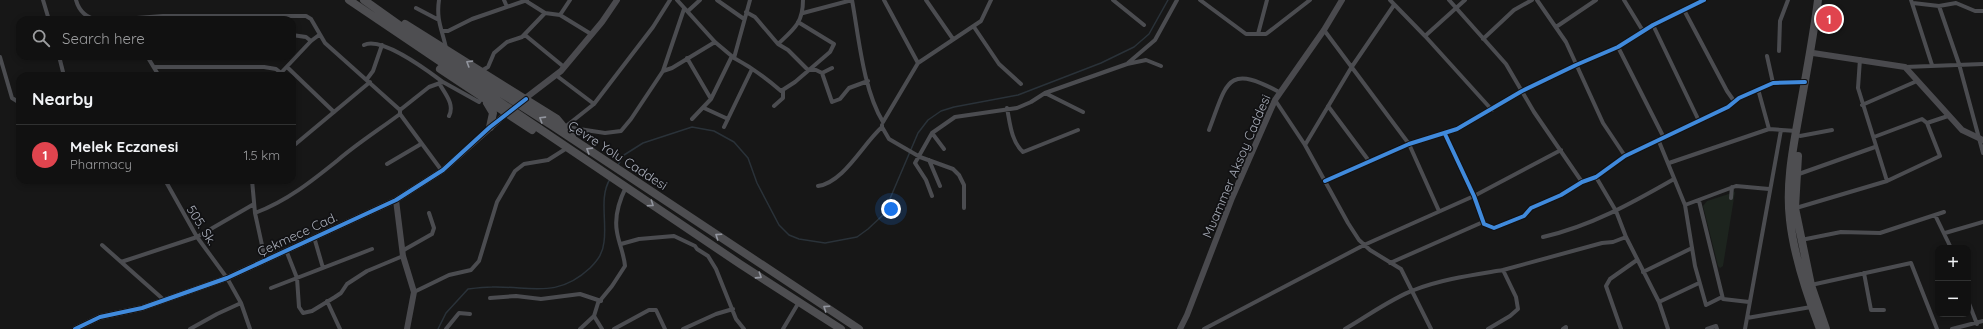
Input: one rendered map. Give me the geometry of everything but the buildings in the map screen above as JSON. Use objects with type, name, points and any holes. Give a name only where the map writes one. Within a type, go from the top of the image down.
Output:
[{"type":"highway","name":"Çevre Yolu Caddesi","points":[[349,0],[568,149],[841,329]]},
{"type":"highway","name":"Çevre Yolu Caddesi","points":[[364,0],[447,59],[627,174],[859,329]]},
{"type":"highway","points":[[364,0],[446,49],[524,100],[557,119],[565,127],[574,141]]},
{"type":"highway","points":[[1819,0],[1813,53],[1798,133],[1795,208],[1800,240],[1811,285],[1826,329]]},
{"type":"highway","points":[[1819,0],[1805,82],[1789,198],[1790,221],[1794,244],[1820,329]]},
{"type":"highway","points":[[367,12],[421,55],[482,98],[548,140],[568,149]]},
{"type":"highway","points":[[482,98],[493,113],[490,127]]},
{"type":"street","points":[[43,0],[48,16]]},
{"type":"street","points":[[76,0],[79,8],[89,16]]},
{"type":"street","points":[[439,0],[437,19],[442,30],[446,49]]},
{"type":"street","points":[[504,0],[507,7]]},
{"type":"street","points":[[560,15],[570,0]]},
{"type":"street","name":"Çekmece Cad.","points":[[75,329],[100,317],[142,308],[227,278],[265,259],[396,200],[442,171],[506,113],[556,76],[602,22],[617,0]]},
{"type":"street","points":[[565,127],[594,104],[670,0]]},
{"type":"street","points":[[677,0],[715,42],[733,57],[748,65],[752,70],[761,73],[781,91],[783,91]]},
{"type":"street","points":[[688,11],[700,0]]},
{"type":"street","points":[[717,0],[744,19]]},
{"type":"street","points":[[692,119],[711,99],[733,57],[750,0]]},
{"type":"street","points":[[778,44],[798,22],[803,13],[803,0]]},
{"type":"street","points":[[803,13],[852,0],[868,81],[876,111],[883,122]]},
{"type":"street","points":[[884,0],[918,63]]},
{"type":"street","points":[[926,0],[954,39]]},
{"type":"street","points":[[818,186],[829,184],[882,127],[883,122],[918,63],[981,21],[991,0]]},
{"type":"street","points":[[1113,0],[1144,25]]},
{"type":"street","points":[[1127,64],[1155,40],[1177,0]]},
{"type":"street","points":[[1200,0],[1246,34],[1266,34],[1310,0]]},
{"type":"street","points":[[1258,34],[1267,0]]},
{"type":"street","name":"Muammer Aksoy Caddesi","points":[[1180,329],[1190,308],[1232,198],[1275,100],[1279,92],[1324,30],[1342,0]]},
{"type":"street","points":[[1390,0],[1492,110]]},
{"type":"street","points":[[1449,0],[1506,64],[1582,182]]},
{"type":"street","points":[[1425,36],[1465,0]]},
{"type":"street","points":[[1483,39],[1514,10],[1532,0]]},
{"type":"street","points":[[1537,0],[1566,42],[1603,123],[1625,156]]},
{"type":"street","points":[[1556,27],[1596,0]]},
{"type":"street","points":[[1624,0],[1643,32]]},
{"type":"street","points":[[1325,181],[1409,144],[1457,129],[1492,110],[1522,91],[1618,47],[1653,25],[1704,0]]},
{"type":"street","points":[[1779,51],[1780,20],[1788,0]]},
{"type":"street","points":[[442,30],[448,31],[472,19],[527,1],[545,13],[560,15],[591,34]]},
{"type":"street","points":[[1932,65],[1912,2],[1939,6],[1956,2],[1974,11],[1983,11]]},
{"type":"street","points":[[1305,145],[1351,68],[1394,5]]},
{"type":"street","points":[[1939,6],[1959,64],[1981,139],[1983,153]]},
{"type":"street","points":[[416,8],[437,19]]},
{"type":"street","points":[[565,127],[606,133],[621,131],[631,119],[663,71],[684,9]]},
{"type":"street","points":[[1684,10],[1727,92],[1734,101]]},
{"type":"street","points":[[746,12],[755,17],[778,44],[788,50],[808,70],[816,70],[822,73],[832,102],[840,99],[849,88],[868,81]]},
{"type":"street","points":[[481,71],[488,67],[494,53],[507,42],[522,37],[545,13]]},
{"type":"street","points":[[163,16],[302,16],[311,19],[319,35],[326,43],[400,112],[421,144],[442,171]]},
{"type":"street","points":[[774,106],[783,98],[783,91],[830,52],[834,44],[798,22]]},
{"type":"street","points":[[1653,25],[1699,121]]},
{"type":"street","points":[[974,27],[999,64],[1021,84]]},
{"type":"street","points":[[1324,30],[1409,144],[1439,211]]},
{"type":"street","points":[[296,57],[311,41],[319,35]]},
{"type":"street","points":[[524,35],[564,67]]},
{"type":"street","points":[[296,36],[306,37],[311,41]]},
{"type":"street","points":[[663,71],[715,42]]},
{"type":"street","points":[[364,45],[373,43],[382,46],[425,69],[441,83],[479,102],[482,98]]},
{"type":"street","points":[[296,144],[368,81],[382,46]]},
{"type":"street","points":[[1618,47],[1664,136]]},
{"type":"street","points":[[1813,53],[1905,67],[1983,64]]},
{"type":"street","points":[[1767,56],[1773,83]]},
{"type":"street","points":[[0,57],[12,98],[16,100]]},
{"type":"street","points":[[687,58],[711,99]]},
{"type":"street","points":[[1860,59],[1858,88],[1862,105],[1874,137],[1875,147],[1887,181]]},
{"type":"street","points":[[60,60],[63,72]]},
{"type":"street","points":[[150,60],[157,72]]},
{"type":"street","points":[[281,72],[293,60]]},
{"type":"street","points":[[932,196],[916,162],[932,133],[955,117],[1007,108],[1017,108],[1045,93],[1127,64],[1146,60],[1161,66]]},
{"type":"street","points":[[154,67],[264,67],[276,69],[278,72]]},
{"type":"street","points":[[287,67],[292,72]]},
{"type":"street","points":[[1905,67],[1962,130],[1981,139]]},
{"type":"street","points":[[822,73],[832,68]]},
{"type":"street","points":[[724,127],[752,70]]},
{"type":"street","points":[[296,76],[334,112]]},
{"type":"street","points":[[556,76],[594,104]]},
{"type":"street","points":[[1209,130],[1223,94],[1229,83],[1235,78],[1244,78],[1263,83],[1279,92]]},
{"type":"street","points":[[1862,105],[1917,81]]},
{"type":"street","points":[[1445,134],[1474,196],[1483,222],[1488,227],[1500,226],[1524,216],[1531,208],[1561,195],[1582,182],[1596,177],[1625,156],[1664,136],[1728,107],[1734,101],[1758,89],[1773,83],[1805,82]]},
{"type":"street","points":[[255,213],[270,208],[303,188],[400,112],[429,87],[441,83]]},
{"type":"street","points":[[441,83],[451,103],[452,110],[449,116]]},
{"type":"street","points":[[1758,89],[1769,129]]},
{"type":"street","points":[[1045,93],[1083,112]]},
{"type":"street","points":[[1275,100],[1305,145],[1348,223],[1364,245],[1400,269],[1431,329]]},
{"type":"street","points":[[1328,106],[1369,161]]},
{"type":"street","points":[[704,108],[728,119]]},
{"type":"street","points":[[1007,108],[1012,133],[1016,144],[1023,152],[1078,130]]},
{"type":"street","points":[[1927,123],[1948,116]]},
{"type":"street","points":[[1795,208],[1887,181],[1940,156],[1927,123],[1922,119],[1874,137]]},
{"type":"street","points":[[882,127],[889,139],[912,153],[953,169],[959,175],[964,185],[964,208]]},
{"type":"street","points":[[1669,163],[1769,129],[1798,133],[1832,130]]},
{"type":"street","points":[[1745,329],[1769,189],[1781,130]]},
{"type":"street","points":[[932,133],[944,149]]},
{"type":"street","points":[[1658,139],[1685,205],[1699,283],[1706,305],[1722,298],[1749,302]]},
{"type":"street","points":[[387,164],[421,144]]},
{"type":"street","points":[[1796,175],[1875,147]]},
{"type":"street","points":[[414,292],[444,278],[474,268],[479,261],[498,202],[515,171],[524,164],[548,160],[568,149]]},
{"type":"street","points":[[1204,329],[1364,245],[1474,196],[1561,150]]},
{"type":"street","points":[[930,160],[940,186]]},
{"type":"street","points":[[1596,177],[1616,211],[1626,237],[1659,302],[1668,329]]},
{"type":"street","points":[[1543,237],[1578,228],[1616,211],[1674,179]]},
{"type":"street","name":"505. Sk.","points":[[167,184],[196,237],[227,278],[241,303],[250,329]]},
{"type":"street","points":[[252,184],[255,213],[265,259]]},
{"type":"street","points":[[580,329],[594,316],[600,301],[625,266],[621,244],[617,233],[616,219],[622,185]]},
{"type":"street","points":[[1685,205],[1736,186],[1769,189]]},
{"type":"street","points":[[1731,198],[1732,187]]},
{"type":"street","points":[[396,200],[402,254],[414,292],[407,329]]},
{"type":"street","points":[[1699,201],[1722,298]]},
{"type":"street","points":[[121,262],[196,237],[254,204]]},
{"type":"street","points":[[1800,240],[1841,232],[1880,232],[1944,212]]},
{"type":"street","points":[[286,250],[297,278],[300,312],[312,311],[341,293],[347,284],[367,271],[402,254],[432,234],[434,228],[429,213]]},
{"type":"street","points":[[1935,215],[1950,245]]},
{"type":"street","points":[[1390,262],[1483,222]]},
{"type":"street","points":[[1945,233],[1983,222]]},
{"type":"street","points":[[621,244],[639,239],[674,236],[691,243],[697,250],[708,256],[716,269],[739,324],[744,329]]},
{"type":"street","points":[[314,237],[323,268]]},
{"type":"street","points":[[1345,329],[1412,290],[1429,284],[1503,270],[1626,237]]},
{"type":"street","points":[[102,245],[164,300]]},
{"type":"street","points":[[1643,272],[1692,248]]},
{"type":"street","points":[[271,288],[372,249]]},
{"type":"street","points":[[1621,329],[1606,286],[1610,278],[1637,260]]},
{"type":"street","points":[[1811,285],[1911,263],[1937,329]]},
{"type":"street","points":[[1488,329],[1510,316],[1518,309],[1516,297],[1503,270]]},
{"type":"street","points":[[1864,273],[1871,310],[1884,310]]},
{"type":"street","points":[[1659,302],[1699,283]]},
{"type":"street","points":[[490,298],[516,296],[541,299],[580,294],[600,301]]},
{"type":"street","points":[[327,301],[340,329]]},
{"type":"street","points":[[783,329],[799,302]]},
{"type":"street","points":[[190,329],[241,303]]},
{"type":"street","points":[[1747,318],[1812,306]]},
{"type":"street","points":[[683,329],[716,314],[733,309]]},
{"type":"street","points":[[1971,309],[1977,324]]},
{"type":"street","points":[[614,329],[649,310],[656,310],[665,329]]},
{"type":"street","points":[[446,329],[459,314],[470,314]]},
{"type":"street","points":[[594,316],[602,329]]},
{"type":"street","points":[[1952,329],[1983,322]]},
{"type":"street","points":[[1706,329],[1716,326],[1717,329]]},
{"type":"street","points":[[1563,329],[1566,329]]},
{"type":"shaded area","points":[[1735,192],[1723,266],[1720,268],[1718,266],[1703,206],[1707,201]]},
{"type":"waterway","points":[[618,165],[624,155],[643,143],[692,127],[714,131],[734,142],[748,158],[757,183],[779,225],[789,235],[799,239],[825,243],[857,237],[883,215],[918,133],[928,120],[941,111],[954,107],[1018,95],[1101,63],[1134,47],[1149,34],[1168,0]]},
{"type":"waterway","points":[[438,329],[446,313],[468,289],[489,287],[543,289],[555,287],[566,284],[578,278],[590,268],[603,250],[605,234],[604,201],[610,179]]},
{"type":"cycle path","points":[[1325,181],[1409,144],[1457,129],[1522,91],[1618,47],[1653,25],[1704,0]]},
{"type":"cycle path","points":[[1445,134],[1474,196],[1484,224],[1494,228],[1524,216],[1531,208],[1561,195],[1582,182],[1596,177],[1625,156],[1728,107],[1739,98],[1773,83],[1805,82]]},
{"type":"cycle path","points":[[75,329],[100,317],[142,308],[227,278],[396,200],[443,170],[490,127],[526,99]]},
{"type":"place","name":"Melek Eczanesi","points":[[1829,19]]}]
